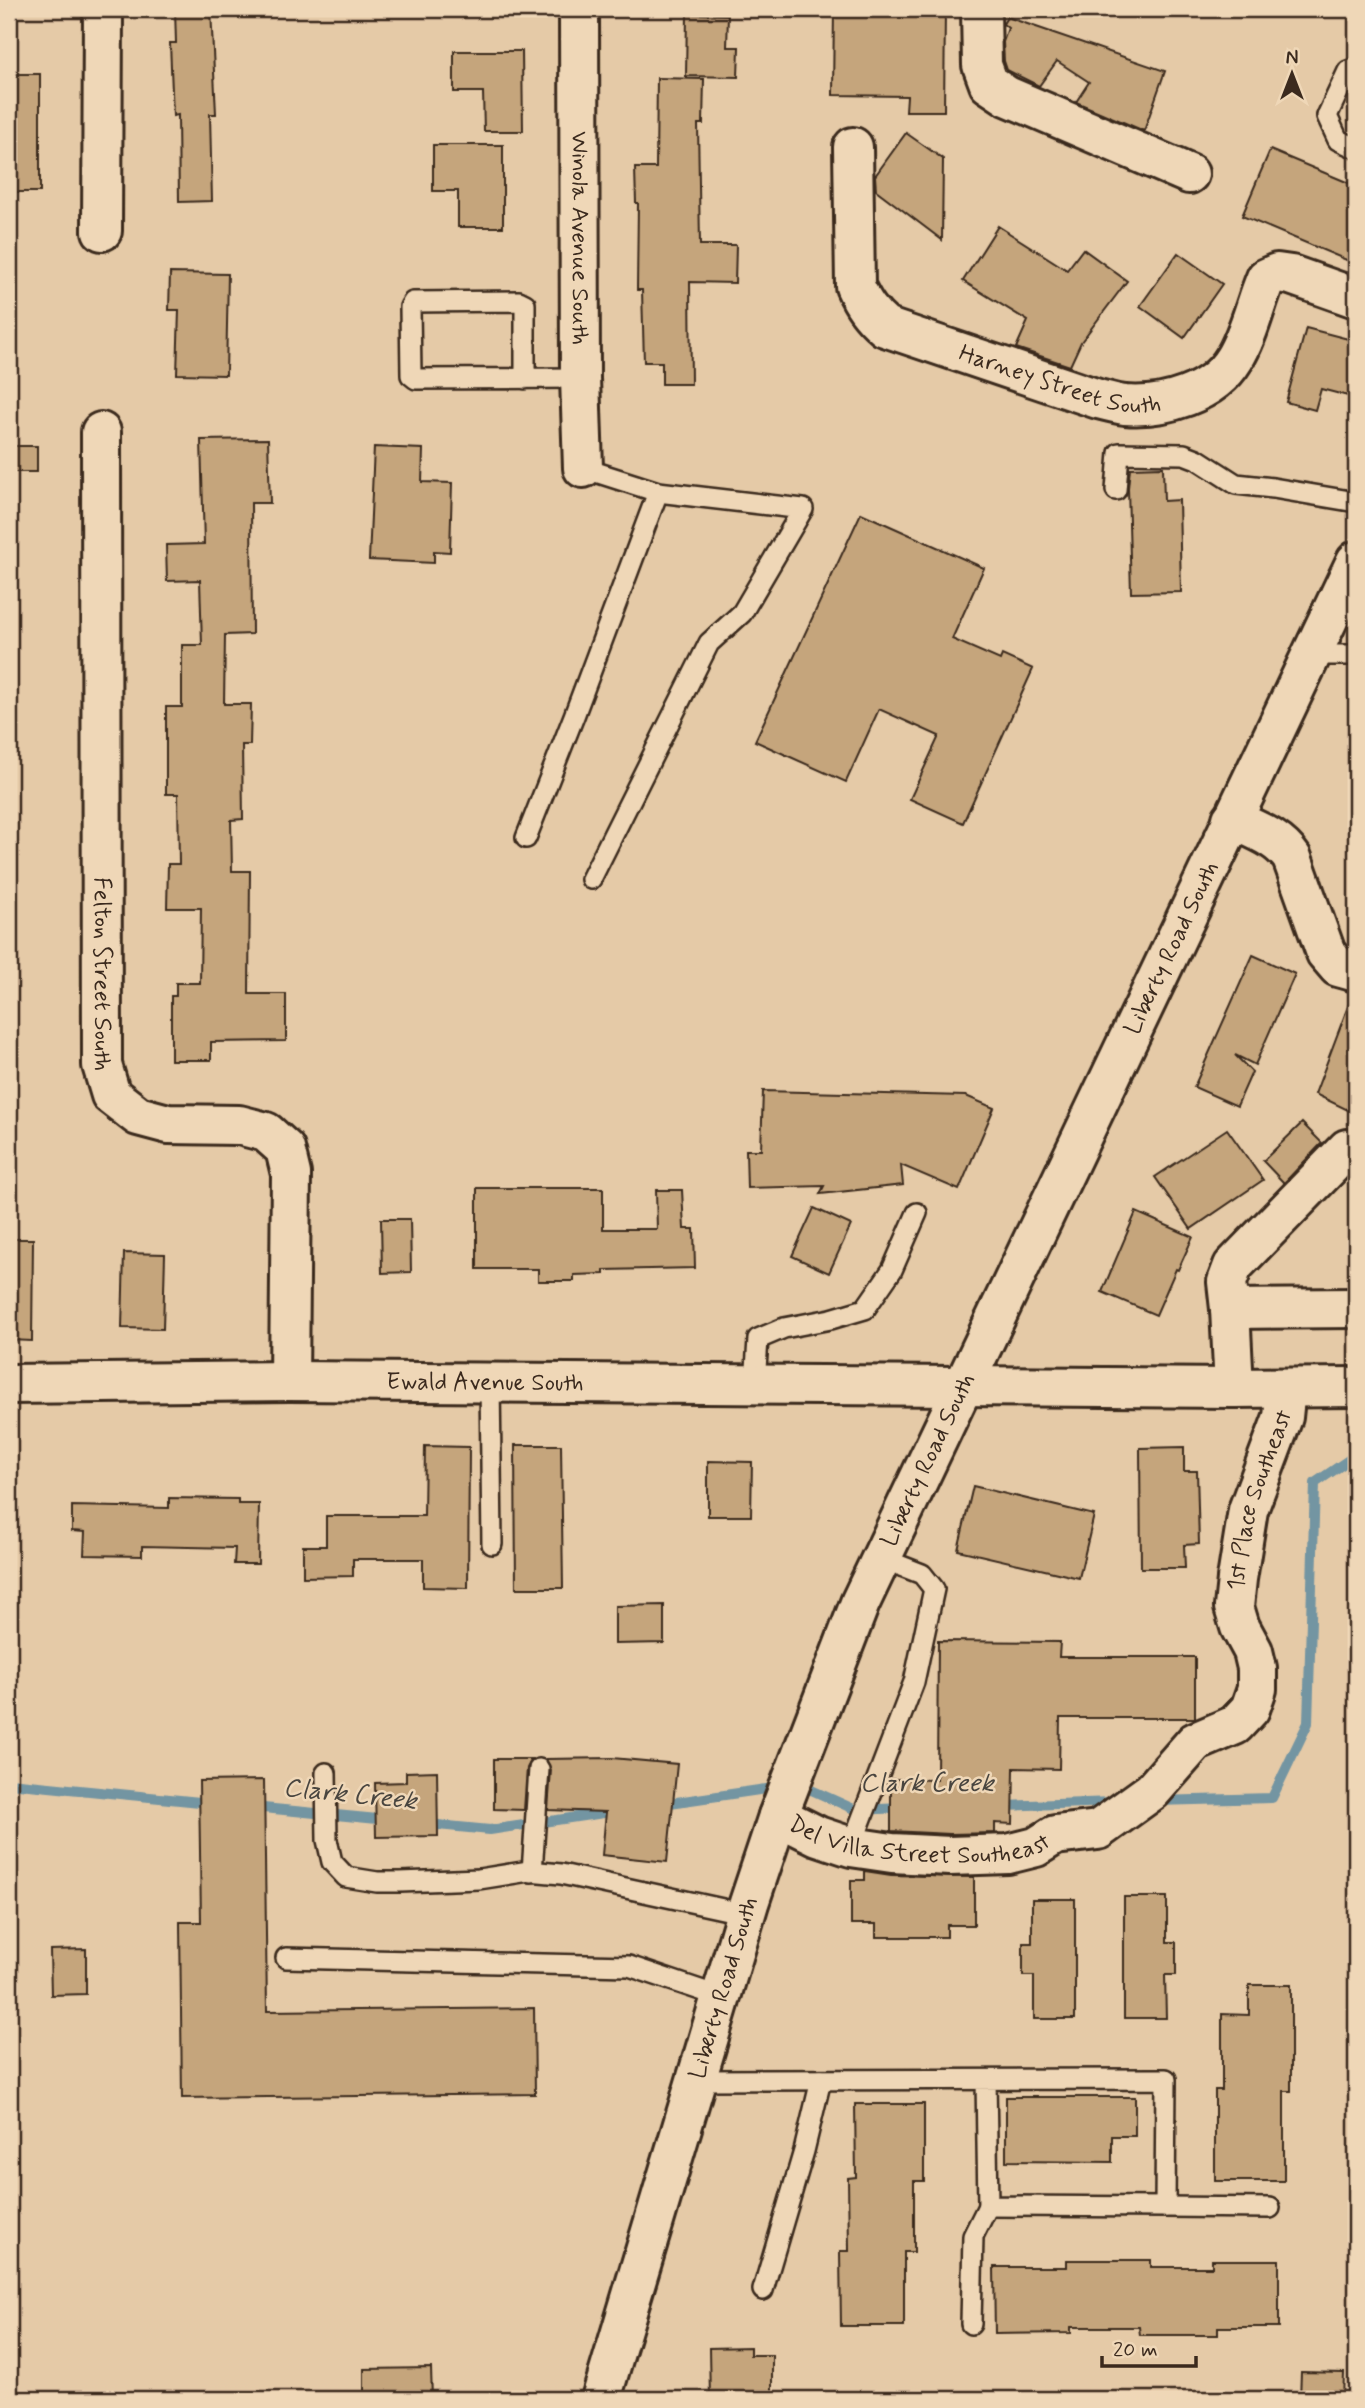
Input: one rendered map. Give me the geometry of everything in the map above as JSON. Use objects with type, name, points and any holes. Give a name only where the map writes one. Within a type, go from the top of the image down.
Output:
[{"type":"street","points":[[102,231],[103,9]]},
{"type":"street","name":"Winola Avenue South","points":[[579,9],[580,378],[583,468]]},
{"type":"street","points":[[981,9],[982,65],[989,84],[1007,96],[1189,174]]},
{"type":"street","name":"Harney Street South","points":[[853,147],[855,286],[864,306],[877,320],[885,327],[1098,399],[1126,405],[1158,403],[1183,398],[1204,388],[1234,359],[1266,278],[1278,274],[1291,275],[1356,298]]},
{"type":"street","name":"Felton Street South","points":[[101,432],[102,1065],[111,1095],[138,1116],[168,1124],[239,1125],[266,1132],[285,1149],[291,1174],[289,1381]]},
{"type":"street","name":"Liberty Road South","points":[[601,2399],[746,1914],[778,1816],[860,1602],[1356,561]]},
{"type":"street","points":[[1232,819],[1277,841],[1285,848],[1292,858],[1326,953],[1338,967],[1356,972]]},
{"type":"street","points":[[1234,1388],[1227,1282],[1233,1266],[1348,1149]]},
{"type":"street","points":[[1230,1309],[1356,1308]]},
{"type":"street","name":"Ewald Avenue South","points":[[9,1384],[289,1381],[1356,1387]]},
{"type":"street","name":"1st Place Southeast","points":[[1195,1742],[1235,1725],[1250,1710],[1258,1689],[1258,1668],[1234,1607],[1248,1510],[1283,1417],[1286,1388]]},
{"type":"street","name":"Del Villa Street Southeast","points":[[778,1816],[818,1836],[851,1847],[892,1853],[950,1856],[1008,1854],[1036,1847],[1055,1835],[1098,1830],[1152,1790],[1195,1742]]},
{"type":"lane","points":[[1356,68],[1348,71],[1328,116],[1338,140],[1356,148]]},
{"type":"lane","points":[[525,379],[525,304],[520,301],[413,302],[410,307],[411,375],[416,379],[525,379],[580,378]]},
{"type":"lane","points":[[1116,489],[1119,453],[1184,454],[1197,459],[1236,484],[1356,502]]},
{"type":"lane","points":[[583,468],[658,492],[803,509],[742,613],[709,643],[591,879]]},
{"type":"lane","points":[[526,838],[658,492]]},
{"type":"lane","points":[[1311,655],[1356,655]]},
{"type":"lane","points":[[755,1384],[758,1339],[784,1328],[865,1309],[892,1270],[916,1213]]},
{"type":"lane","points":[[490,1382],[492,1544]]},
{"type":"lane","points":[[851,1847],[914,1682],[934,1589],[922,1574],[881,1558]]},
{"type":"lane","points":[[531,1871],[539,1769]]},
{"type":"lane","points":[[326,1773],[327,1840],[332,1862],[346,1877],[377,1882],[479,1880],[531,1871],[574,1876],[746,1914]]},
{"type":"lane","points":[[286,1958],[629,1966],[721,1997]]},
{"type":"lane","points":[[697,2080],[1166,2078],[1165,2207]]},
{"type":"lane","points":[[763,2290],[804,2151],[821,2080]]},
{"type":"lane","points":[[971,2324],[973,2236],[988,2206],[986,2080]]},
{"type":"lane","points":[[988,2206],[1270,2208]]},
{"type":"building","points":[[175,9],[211,9],[216,114],[210,114],[212,201],[179,202],[178,115],[173,116],[170,43],[176,43]]},
{"type":"building","points":[[834,9],[945,9],[944,111],[906,111],[907,96],[833,95]]},
{"type":"building","points":[[687,14],[728,15],[727,47],[739,47],[738,77],[686,76]]},
{"type":"building","points":[[1007,17],[1165,71],[1144,131],[1076,102],[1089,82],[1057,61],[1039,86],[1007,70],[1003,42],[1008,28],[1003,24]]},
{"type":"building","points":[[454,51],[522,51],[523,131],[484,131],[483,92],[454,92]]},
{"type":"building","points":[[9,74],[40,74],[40,192],[9,192]]},
{"type":"building","points":[[657,78],[704,79],[703,124],[698,124],[700,245],[736,245],[735,283],[690,282],[691,384],[662,384],[662,362],[644,362],[642,290],[637,290],[638,203],[635,168],[656,168]]},
{"type":"building","points":[[906,133],[943,159],[942,240],[876,190],[875,176]]},
{"type":"building","points":[[433,145],[503,145],[503,227],[458,227],[458,191],[433,191]]},
{"type":"building","points":[[1270,150],[1356,186],[1356,264],[1242,216]]},
{"type":"building","points":[[998,226],[1067,270],[1083,249],[1127,281],[1081,342],[1070,366],[1016,348],[1028,321],[963,281]]},
{"type":"building","points":[[1178,253],[1222,284],[1184,338],[1140,306]]},
{"type":"building","points":[[170,273],[228,274],[226,375],[177,374],[179,310],[169,310]]},
{"type":"building","points":[[1306,328],[1356,341],[1356,362],[1348,396],[1321,389],[1315,410],[1286,402]]},
{"type":"building","points":[[268,439],[270,503],[251,503],[252,634],[225,635],[224,704],[251,704],[250,745],[242,745],[243,819],[231,820],[232,871],[250,871],[249,994],[286,994],[286,1041],[211,1042],[211,1060],[171,1060],[171,996],[176,996],[176,983],[200,983],[201,908],[167,908],[168,864],[179,864],[178,794],[166,794],[166,707],[182,707],[182,645],[202,645],[200,580],[167,581],[166,545],[204,544],[201,440]]},
{"type":"building","points":[[9,446],[37,446],[37,472],[9,472]]},
{"type":"building","points":[[374,447],[423,449],[422,482],[452,483],[450,552],[434,551],[434,563],[369,560]]},
{"type":"building","points":[[1163,467],[1164,501],[1179,500],[1181,592],[1131,593],[1128,488],[1130,468]]},
{"type":"building","points":[[861,513],[984,568],[952,639],[1000,660],[1002,655],[1033,669],[963,823],[910,799],[939,736],[879,709],[846,782],[755,741]]},
{"type":"building","points":[[1253,955],[1295,974],[1255,1065],[1235,1055],[1252,1072],[1237,1106],[1194,1087]]},
{"type":"building","points":[[1353,993],[1356,993],[1356,1114],[1315,1094]]},
{"type":"building","points":[[763,1091],[966,1096],[994,1108],[959,1190],[901,1165],[903,1185],[820,1194],[824,1186],[747,1188],[746,1150],[761,1150]]},
{"type":"building","points":[[1302,1123],[1322,1143],[1284,1183],[1263,1161]]},
{"type":"building","points":[[1227,1129],[1263,1180],[1191,1229],[1155,1177]]},
{"type":"building","points":[[477,1188],[603,1188],[603,1229],[657,1229],[656,1190],[682,1190],[684,1229],[694,1229],[695,1268],[604,1270],[604,1274],[574,1275],[574,1281],[538,1281],[538,1269],[477,1269]]},
{"type":"building","points":[[814,1208],[851,1225],[829,1273],[792,1256]]},
{"type":"building","points":[[1136,1212],[1193,1237],[1156,1315],[1102,1292]]},
{"type":"building","points":[[381,1219],[410,1219],[411,1272],[382,1273]]},
{"type":"building","points":[[9,1239],[33,1239],[32,1341],[9,1340]]},
{"type":"building","points":[[124,1253],[165,1254],[163,1329],[122,1328]]},
{"type":"building","points":[[515,1445],[561,1445],[563,1588],[516,1588]]},
{"type":"building","points":[[425,1446],[469,1447],[468,1588],[423,1587],[423,1559],[353,1559],[353,1576],[303,1577],[303,1546],[326,1546],[326,1516],[424,1516]]},
{"type":"building","points":[[1184,1447],[1184,1471],[1197,1471],[1199,1544],[1184,1545],[1185,1568],[1141,1568],[1140,1448]]},
{"type":"building","points":[[708,1461],[752,1462],[751,1516],[708,1516]]},
{"type":"building","points":[[973,1486],[1094,1515],[1079,1578],[958,1550]]},
{"type":"building","points":[[169,1498],[238,1499],[238,1504],[259,1504],[258,1564],[234,1564],[235,1548],[142,1546],[142,1556],[84,1555],[85,1532],[72,1531],[72,1506],[169,1508]]},
{"type":"building","points":[[664,1605],[664,1643],[615,1644],[615,1606]]},
{"type":"building","points":[[938,1641],[1060,1642],[1059,1657],[1195,1657],[1195,1718],[1060,1718],[1059,1769],[1014,1768],[1013,1824],[995,1823],[995,1833],[891,1831],[891,1779],[937,1780]]},
{"type":"building","points":[[612,1758],[677,1764],[667,1862],[602,1855],[606,1812],[548,1810],[551,1770],[546,1759]]},
{"type":"building","points":[[494,1759],[532,1759],[527,1768],[524,1810],[494,1809]]},
{"type":"building","points":[[437,1771],[438,1836],[376,1837],[375,1783],[406,1782],[406,1772]]},
{"type":"building","points":[[264,1780],[267,2011],[534,2008],[535,2094],[182,2098],[180,1922],[201,1922],[199,1781]]},
{"type":"building","points":[[865,1871],[891,1875],[974,1877],[974,1925],[947,1925],[947,1937],[876,1937],[876,1924],[851,1924],[851,1880],[865,1880]]},
{"type":"building","points":[[1124,1897],[1167,1897],[1167,1942],[1176,1942],[1176,1975],[1165,1975],[1166,2018],[1124,2018]]},
{"type":"building","points":[[1032,1899],[1075,1899],[1075,2019],[1034,2019],[1034,1976],[1023,1976],[1023,1943],[1032,1943]]},
{"type":"building","points":[[86,1949],[86,1994],[51,1995],[50,1950]]},
{"type":"building","points":[[1249,1985],[1291,1985],[1291,2091],[1284,2091],[1284,2181],[1215,2181],[1215,2090],[1222,2090],[1222,2014],[1249,2015]]},
{"type":"building","points":[[1006,2097],[1135,2097],[1135,2136],[1112,2136],[1112,2162],[1006,2161]]},
{"type":"building","points":[[855,2104],[924,2104],[924,2181],[914,2181],[914,2252],[904,2252],[904,2326],[841,2326],[840,2251],[849,2251],[848,2178],[856,2177]]},
{"type":"building","points":[[1067,2260],[1151,2260],[1151,2267],[1212,2267],[1212,2260],[1279,2260],[1279,2327],[1218,2327],[1218,2335],[1140,2335],[1139,2327],[1071,2327],[1071,2333],[995,2334],[994,2267],[1067,2267]]},
{"type":"building","points":[[750,2347],[750,2355],[772,2355],[772,2399],[710,2399],[709,2348]]},
{"type":"building","points":[[431,2368],[432,2399],[376,2399],[376,2396],[364,2396],[364,2369]]},
{"type":"building","points":[[1301,2372],[1344,2373],[1343,2399],[1300,2399]]},
{"type":"waterway","name":"Clark Creek","points":[[1156,1801],[1272,1798],[1308,1723],[1315,1483],[1356,1455]]},
{"type":"waterway","name":"Clark Creek","points":[[9,1783],[210,1803]]},
{"type":"waterway","name":"Clark Creek","points":[[798,1784],[856,1810],[903,1808]]},
{"type":"waterway","name":"Clark Creek","points":[[663,1804],[780,1787]]},
{"type":"waterway","name":"Clark Creek","points":[[1002,1806],[1113,1802]]},
{"type":"waterway","name":"Clark Creek","points":[[253,1807],[388,1820]]},
{"type":"waterway","name":"Clark Creek","points":[[427,1824],[490,1830],[617,1811]]}]
